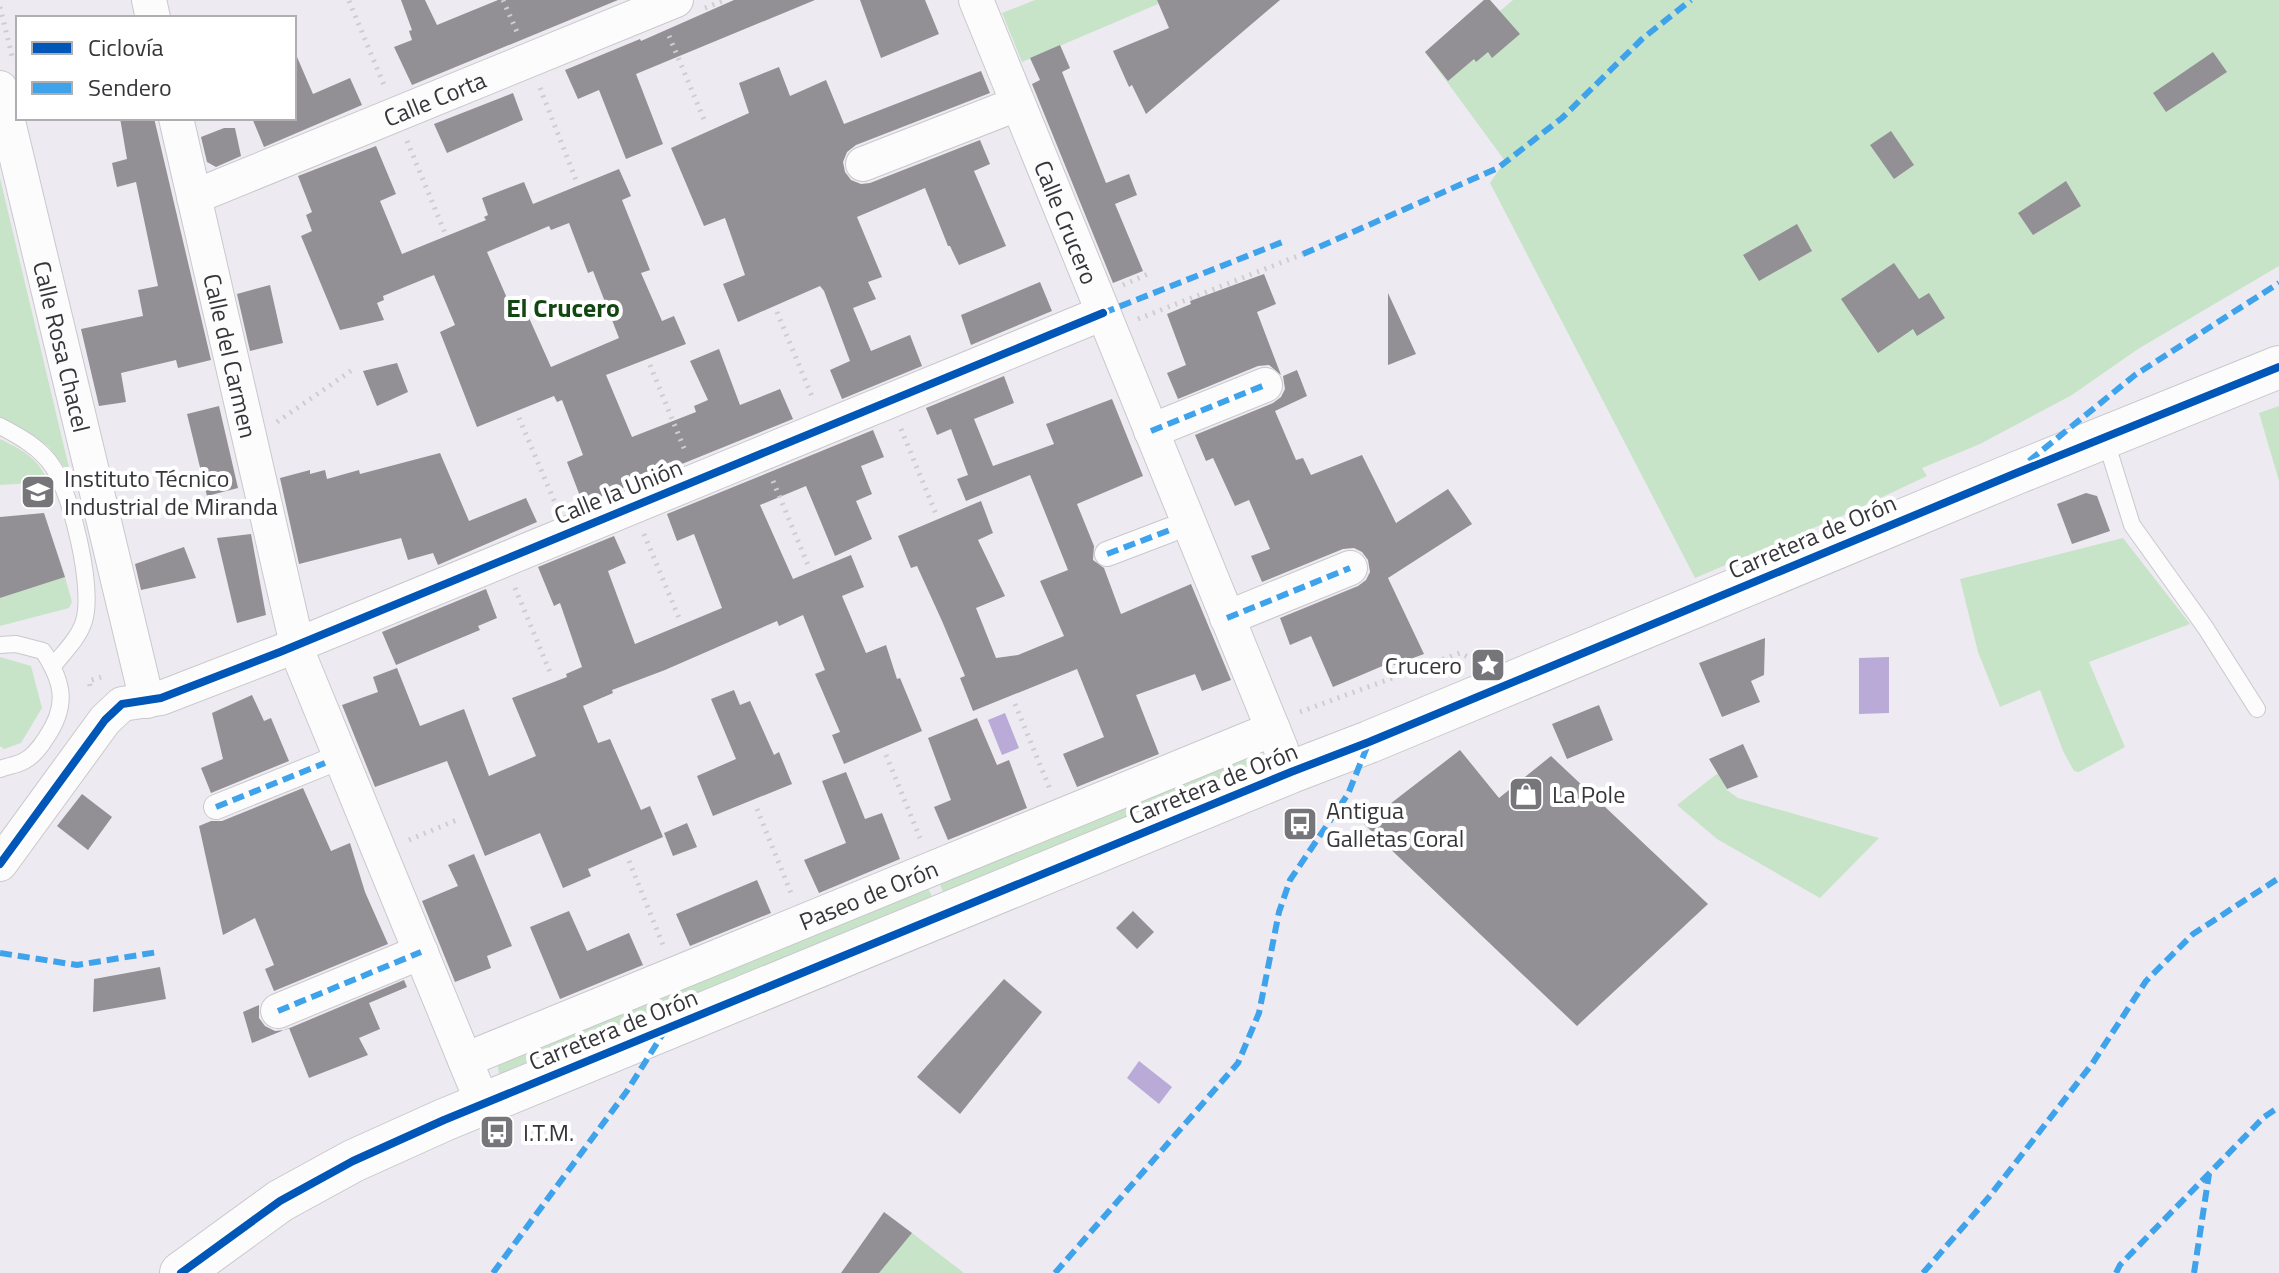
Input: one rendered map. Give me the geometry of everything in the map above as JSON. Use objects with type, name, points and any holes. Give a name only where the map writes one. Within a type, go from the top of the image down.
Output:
[{"type":"street","name":"Calle Crucero","points":[[976,0],[1017,104],[1115,318],[1151,431],[1227,618],[1287,720],[1291,772]]},
{"type":"street","name":"Calle Corta","points":[[194,197],[670,12]]},
{"type":"street","name":"Calle Rosa Chacel","points":[[5,95],[147,701]]},
{"type":"street","points":[[863,164],[1017,104]]},
{"type":"street","name":"Calle del Carmen","points":[[176,120],[297,645],[483,1104]]},
{"type":"street","name":"Calle la Unión","points":[[0,864],[105,720],[122,704],[161,698],[1115,318]]},
{"type":"street","name":"Carretera de Orón","points":[[181,1273],[255,1218],[322,1177],[483,1104],[2279,367]]},
{"type":"street","points":[[1151,431],[1265,385]]},
{"type":"street","points":[[1107,554],[1170,530]]},
{"type":"street","points":[[1227,618],[1350,568]]},
{"type":"street","name":"Paseo de Orón","points":[[465,1060],[1287,720]]},
{"type":"street","points":[[216,807],[325,763]]},
{"type":"street","points":[[278,1011],[421,952]]},
{"type":"lane","points":[[0,426],[37,450],[53,466],[68,501],[85,573],[85,619],[79,633],[53,666]]},
{"type":"lane","points":[[2105,436],[2132,525],[2205,627],[2257,709]]},
{"type":"lane","points":[[0,645],[16,644],[43,651],[53,666],[62,697],[61,711],[43,743],[26,760],[0,769]]},
{"type":"path","points":[[503,0],[522,44]]},
{"type":"path","points":[[0,7],[5,95]]},
{"type":"path","points":[[670,12],[706,124]]},
{"type":"path","points":[[536,78],[576,180]]},
{"type":"path","points":[[1115,318],[1303,254]]},
{"type":"path","points":[[777,312],[818,411]]},
{"type":"path","points":[[896,417],[936,514]]},
{"type":"path","points":[[768,469],[808,565]]},
{"type":"path","points":[[510,576],[550,672]]},
{"type":"path","points":[[1287,720],[1460,653]]},
{"type":"path","points":[[1015,704],[1055,801]]},
{"type":"path","points":[[395,846],[459,819]]},
{"type":"path","points":[[629,861],[669,959]]},
{"type":"green space","points":[[1035,0],[1157,0],[1158,4],[1022,62],[1002,13]]},
{"type":"green space","points":[[1484,0],[1490,0],[1500,11],[1513,0],[2279,0],[2279,266],[2138,349],[2072,395],[1980,444],[1922,468],[1927,476],[1695,578],[1490,183],[1505,161],[1425,52]]},
{"type":"green space","points":[[0,178],[71,476],[48,446],[0,417]]},
{"type":"green space","points":[[2279,406],[2279,481],[2259,413]]},
{"type":"green space","points":[[0,439],[31,457],[51,487],[32,483],[0,485]]},
{"type":"green space","points":[[2123,538],[2190,624],[2089,662],[2125,747],[2079,772],[2074,771],[2063,751],[2040,690],[2000,707],[1978,652],[1960,579]]},
{"type":"green space","points":[[65,577],[72,602],[69,608],[0,626],[0,598]]},
{"type":"green space","points":[[0,657],[31,666],[42,708],[21,743],[4,749],[0,746]]},
{"type":"green space","points":[[1238,756],[1247,761],[1249,767],[943,892],[938,880]]},
{"type":"green space","points":[[1718,773],[1727,790],[1738,798],[1879,838],[1820,898],[1717,839],[1677,805]]},
{"type":"green space","points":[[926,885],[932,896],[499,1074],[497,1060]]},
{"type":"green space","points":[[912,1233],[964,1273],[878,1273]]},
{"type":"shaded area","points":[[1889,657],[1889,713],[1859,714],[1859,658]]},
{"type":"shaded area","points":[[1005,713],[1019,748],[1002,755],[988,720]]},
{"type":"shaded area","points":[[1139,1061],[1172,1087],[1159,1104],[1127,1078]]},
{"type":"building","points":[[401,0],[425,0],[437,25],[498,0],[618,0],[412,85],[394,47],[412,40],[409,31],[412,30]]},
{"type":"building","points":[[734,0],[815,0],[636,74],[663,144],[626,159],[599,90],[578,99],[565,70]]},
{"type":"building","points":[[860,0],[925,0],[939,34],[881,58]]},
{"type":"building","points":[[1157,0],[1280,0],[1146,114],[1132,85],[1129,87],[1113,51],[1169,28]]},
{"type":"building","points":[[1484,0],[1490,0],[1520,34],[1492,58],[1488,52],[1476,62],[1474,59],[1448,81],[1425,52]]},
{"type":"building","points":[[1060,45],[1070,68],[1062,72],[1106,183],[1129,174],[1137,195],[1115,204],[1143,271],[1113,283],[1032,84],[1040,80],[1030,58]]},
{"type":"building","points":[[2213,52],[2227,72],[2166,112],[2153,93]]},
{"type":"building","points":[[296,55],[313,94],[350,78],[362,105],[264,147],[253,120],[296,120]]},
{"type":"building","points":[[779,67],[790,96],[826,80],[844,124],[981,71],[990,93],[856,145],[847,152],[843,162],[845,172],[851,180],[861,184],[980,140],[990,164],[974,171],[1006,246],[959,265],[925,188],[857,217],[882,277],[868,282],[876,299],[853,308],[871,351],[910,335],[922,366],[842,399],[830,370],[850,361],[824,291],[820,286],[738,322],[723,284],[745,275],[725,218],[704,226],[671,148],[749,113],[739,83]]},
{"type":"building","points":[[513,93],[523,120],[447,153],[434,124]]},
{"type":"building","points":[[120,120],[154,120],[211,360],[178,368],[176,360],[121,373],[126,402],[99,406],[81,329],[143,316],[138,290],[158,286],[136,182],[117,187],[112,163],[127,159]]},
{"type":"building","points":[[224,128],[235,128],[241,156],[216,167],[207,162],[201,137]]},
{"type":"building","points":[[1891,131],[1914,165],[1894,179],[1870,145]]},
{"type":"building","points":[[376,146],[396,194],[380,201],[402,254],[486,220],[484,217],[488,215],[482,198],[524,182],[533,204],[619,169],[631,196],[622,200],[650,270],[641,273],[662,321],[674,316],[686,344],[606,375],[632,437],[696,412],[694,406],[708,400],[690,361],[719,349],[740,405],[780,389],[793,419],[583,504],[567,462],[583,455],[562,400],[557,402],[554,396],[477,427],[440,332],[455,325],[434,275],[383,296],[384,300],[377,303],[384,320],[340,330],[301,236],[312,231],[306,215],[312,212],[298,176]],"holes":[[[569,223],[588,273],[593,271],[619,338],[551,367],[521,300],[510,305],[487,252],[549,226],[551,230]]]},
{"type":"building","points":[[2066,181],[2081,206],[2033,235],[2018,213]]},
{"type":"building","points":[[1797,224],[1812,251],[1759,281],[1743,255]]},
{"type":"building","points":[[1894,263],[1919,299],[1929,293],[1945,318],[1917,336],[1913,329],[1878,353],[1841,299]]},
{"type":"building","points":[[1264,274],[1276,304],[1257,312],[1281,375],[1269,365],[1258,366],[1178,399],[1167,373],[1186,365],[1167,314],[1191,304],[1190,301]]},
{"type":"building","points":[[1040,282],[1052,311],[971,345],[961,315]]},
{"type":"building","points":[[270,285],[283,343],[250,351],[237,294]]},
{"type":"building","points":[[1388,293],[1416,354],[1388,365]]},
{"type":"building","points":[[397,363],[408,392],[377,406],[363,371]]},
{"type":"building","points":[[1297,370],[1307,396],[1275,411],[1296,460],[1303,458],[1311,475],[1362,455],[1396,523],[1448,489],[1472,524],[1388,578],[1424,654],[1394,665],[1392,662],[1333,687],[1311,636],[1290,645],[1280,618],[1358,586],[1370,572],[1368,560],[1354,548],[1343,549],[1262,582],[1251,556],[1270,549],[1249,500],[1235,506],[1213,458],[1206,461],[1195,435],[1273,403],[1285,389],[1283,376]]},
{"type":"building","points":[[1004,376],[1014,403],[974,419],[993,466],[1054,444],[1046,424],[1112,399],[1143,476],[1077,504],[1094,546],[1093,560],[1104,568],[1121,614],[1191,584],[1231,680],[1202,691],[1195,674],[1136,695],[1159,754],[1077,787],[1063,754],[1104,737],[1077,669],[973,711],[960,678],[965,676],[942,621],[917,566],[911,568],[898,536],[981,501],[993,533],[978,540],[1005,596],[976,608],[996,658],[1018,655],[1064,636],[1040,581],[1068,570],[1030,475],[966,501],[957,479],[968,475],[951,429],[937,435],[926,408]]},
{"type":"building","points":[[219,406],[238,488],[207,496],[187,414]]},
{"type":"building","points":[[873,430],[884,457],[861,466],[872,494],[856,501],[872,539],[835,556],[806,486],[760,505],[793,579],[851,555],[864,587],[842,596],[866,653],[886,645],[897,679],[900,678],[922,731],[844,764],[832,735],[840,732],[815,674],[825,670],[803,615],[779,626],[777,621],[612,690],[613,693],[583,706],[598,743],[610,739],[641,810],[650,806],[663,837],[588,869],[591,876],[563,888],[540,833],[485,856],[447,761],[375,787],[342,705],[378,692],[373,677],[397,668],[420,726],[464,709],[489,776],[536,756],[512,698],[567,677],[566,674],[582,667],[560,603],[554,606],[538,567],[614,536],[626,563],[608,571],[635,644],[722,608],[694,534],[677,541],[667,514]]},
{"type":"building","points":[[440,453],[469,521],[526,498],[537,522],[438,565],[433,553],[408,560],[401,538],[299,564],[280,478],[310,470],[310,474],[325,470],[327,479],[359,470],[360,474]]},
{"type":"building","points":[[2086,493],[2097,496],[2110,531],[2072,544],[2057,504]]},
{"type":"building","points":[[44,513],[65,577],[0,598],[0,517]]},
{"type":"building","points":[[251,534],[266,615],[237,623],[217,538]]},
{"type":"building","points":[[184,547],[196,578],[141,590],[135,564]]},
{"type":"building","points":[[486,589],[497,618],[478,626],[480,630],[396,665],[382,632]]},
{"type":"building","points":[[1765,638],[1764,675],[1751,681],[1760,702],[1722,717],[1699,663]]},
{"type":"building","points":[[734,690],[740,705],[750,701],[774,755],[779,752],[792,784],[713,816],[697,776],[736,759],[711,699]]},
{"type":"building","points":[[252,695],[264,721],[271,718],[289,761],[211,793],[201,768],[223,759],[212,713]]},
{"type":"building","points":[[1599,705],[1613,740],[1567,759],[1552,724]]},
{"type":"building","points":[[977,718],[997,765],[1009,760],[1027,808],[948,840],[934,807],[951,800],[928,738]]},
{"type":"building","points":[[1743,744],[1758,777],[1727,789],[1709,759]]},
{"type":"building","points":[[1460,750],[1499,798],[1551,756],[1708,904],[1577,1026],[1364,824]]},
{"type":"building","points":[[846,772],[865,819],[882,813],[900,859],[819,893],[804,860],[846,843],[822,781]]},
{"type":"building","points":[[303,788],[331,851],[350,843],[365,892],[388,944],[274,991],[265,969],[274,965],[255,918],[223,935],[199,826],[222,821]]},
{"type":"building","points":[[82,794],[112,817],[88,850],[57,826]]},
{"type":"building","points":[[687,823],[697,847],[673,856],[664,833]]},
{"type":"building","points":[[474,854],[512,946],[487,956],[491,968],[455,982],[422,901],[458,886],[448,865]]},
{"type":"building","points":[[757,880],[771,913],[690,946],[676,914]]},
{"type":"building","points":[[569,911],[587,951],[629,933],[643,965],[560,999],[530,927]]},
{"type":"building","points":[[1133,911],[1154,932],[1137,949],[1116,928]]},
{"type":"building","points":[[160,967],[166,999],[93,1012],[94,979]]},
{"type":"building","points":[[1004,979],[1042,1012],[960,1114],[917,1077]]},
{"type":"building","points":[[404,980],[407,987],[369,1003],[380,1029],[359,1038],[368,1055],[309,1078],[289,1028]]},
{"type":"building","points":[[259,1005],[259,1018],[265,1026],[275,1031],[284,1030],[252,1043],[243,1012]]},
{"type":"building","points":[[884,1212],[912,1233],[879,1273],[841,1273]]},
{"type":"marked path","points":[[1303,254],[1498,168],[1562,118],[1642,39],[1691,0]]},
{"type":"marked path","points":[[1103,313],[1285,241]]},
{"type":"marked path","points":[[2029,461],[2135,375],[2279,283]]},
{"type":"marked path","points":[[1151,431],[1265,385]]},
{"type":"marked path","points":[[1107,554],[1170,530]]},
{"type":"marked path","points":[[1227,618],[1350,568]]},
{"type":"marked path","points":[[1055,1273],[1238,1063],[1259,1013],[1279,912],[1290,880],[1348,794],[1369,742]]},
{"type":"marked path","points":[[216,807],[325,763]]},
{"type":"marked path","points":[[1923,1273],[1989,1197],[2092,1064],[2146,981],[2193,934],[2279,878]]},
{"type":"marked path","points":[[0,953],[77,965],[158,952]]},
{"type":"marked path","points":[[278,1011],[421,952]]},
{"type":"marked path","points":[[493,1273],[627,1091],[664,1032]]},
{"type":"marked path","points":[[2116,1273],[2120,1265],[2264,1117],[2279,1107]]},
{"type":"marked path","points":[[2194,1273],[2209,1174]]},
{"type":"cycle path","points":[[0,864],[105,720],[122,704],[161,698],[280,652],[1103,313]]},
{"type":"cycle path","points":[[181,1273],[280,1201],[353,1161],[444,1120],[2279,367]]},
{"type":"place","name":"Instituto Técnico Industrial de Miranda","points":[[38,492]]},
{"type":"place","name":"Crucero","points":[[1488,665]]},
{"type":"place","name":"La Pole","points":[[1526,794]]},
{"type":"place","name":"Antigua Galletas Coral","points":[[1300,824]]},
{"type":"place","name":"I.T.M.","points":[[497,1132]]},
{"type":"district","name":"El Crucero","points":[[563,307]]}]
